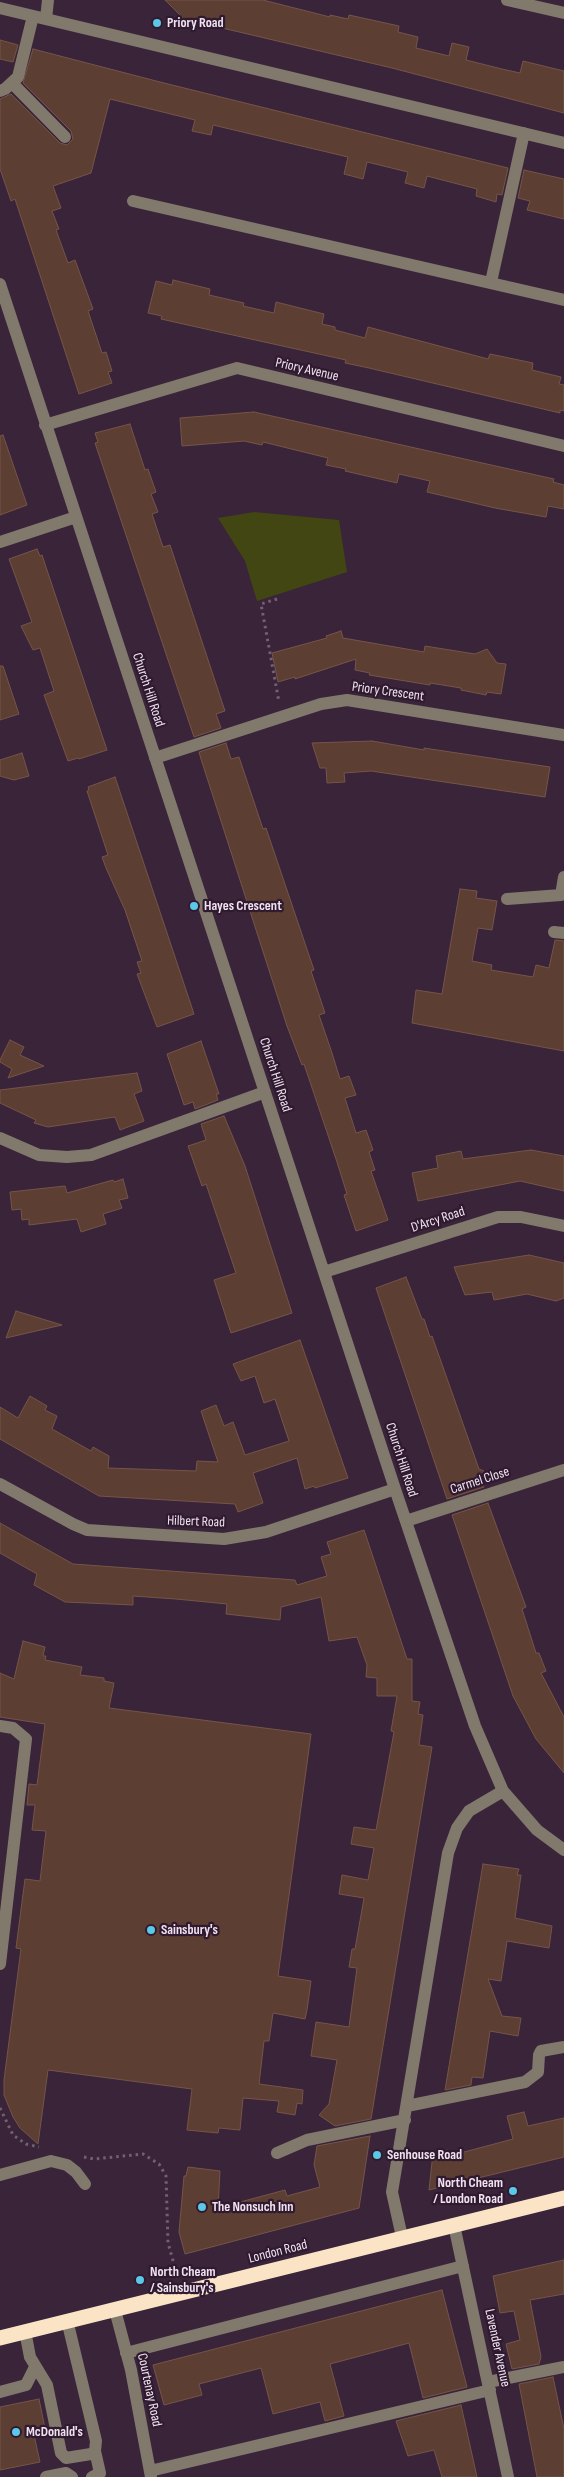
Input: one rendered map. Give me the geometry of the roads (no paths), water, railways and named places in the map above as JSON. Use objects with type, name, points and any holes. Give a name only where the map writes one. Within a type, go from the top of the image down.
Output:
[{"type":"highway","name":"London Road","points":[[0,2338],[564,2198]]},
{"type":"street","points":[[46,19],[48,0]]},
{"type":"street","points":[[507,0],[564,13]]},
{"type":"street","points":[[6,6],[33,16],[564,143]]},
{"type":"street","points":[[0,91],[12,83],[18,76],[33,16]]},
{"type":"street","points":[[12,83],[65,137]]},
{"type":"street","points":[[491,282],[524,133]]},
{"type":"street","points":[[133,201],[564,300]]},
{"type":"street","name":"Church Hill Road","points":[[0,284],[395,1489],[475,1726],[503,1791],[537,1830],[564,1850]]},
{"type":"street","name":"Priory Avenue","points":[[45,425],[237,368],[564,446]]},
{"type":"street","points":[[0,542],[76,517]]},
{"type":"street","name":"Priory Crescent","points":[[155,758],[321,704],[347,700],[564,736]]},
{"type":"street","points":[[507,899],[561,896],[564,878]]},
{"type":"street","points":[[0,1138],[39,1155],[67,1157],[91,1154],[265,1092]]},
{"type":"street","name":"D'Arcy Road","points":[[324,1272],[498,1216],[521,1217],[564,1226]]},
{"type":"street","name":"Carmel Close","points":[[406,1521],[564,1470]]},
{"type":"street","name":"Hilbert Road","points":[[0,1484],[72,1524],[87,1530],[224,1539],[266,1532],[395,1489]]},
{"type":"street","points":[[0,1726],[13,1728],[26,1739],[0,1964]]},
{"type":"street","points":[[402,2237],[392,2192],[448,1853],[457,1828],[469,1811],[503,1791]]},
{"type":"street","points":[[407,2106],[525,2082],[538,2072],[541,2051],[564,2047]]},
{"type":"street","points":[[277,2154],[307,2140],[405,2120]]},
{"type":"street","points":[[0,2175],[51,2162],[59,2157],[76,2172],[85,2184]]},
{"type":"street","name":"Lavender Avenue","points":[[454,2226],[508,2477]]},
{"type":"street","points":[[126,2353],[463,2266]]},
{"type":"street","name":"Courtenay Road","points":[[115,2310],[126,2353],[151,2474]]},
{"type":"street","points":[[67,2320],[96,2441],[95,2451],[100,2473],[92,2477]]},
{"type":"street","points":[[25,2331],[30,2357],[47,2385],[60,2453],[66,2458],[95,2451]]},
{"type":"street","points":[[0,2392],[26,2385],[35,2367]]},
{"type":"street","points":[[151,2474],[564,2367]]},
{"type":"street","points":[[46,2477],[66,2473],[72,2477]]},
{"type":"place","name":"Priory Road","points":[[157,23]]},
{"type":"place","name":"Hayes Crescent","points":[[194,906]]},
{"type":"place","name":"Sainsbury's","points":[[151,1930]]},
{"type":"place","name":"Senhouse Road","points":[[377,2155]]},
{"type":"place","name":"North Cheam / London Road","points":[[513,2191]]},
{"type":"place","name":"The Nonsuch Inn","points":[[202,2207]]},
{"type":"place","name":"North Cheam / Sainsbury's","points":[[140,2280]]},
{"type":"place","name":"McDonald's","points":[[16,2432]]}]
